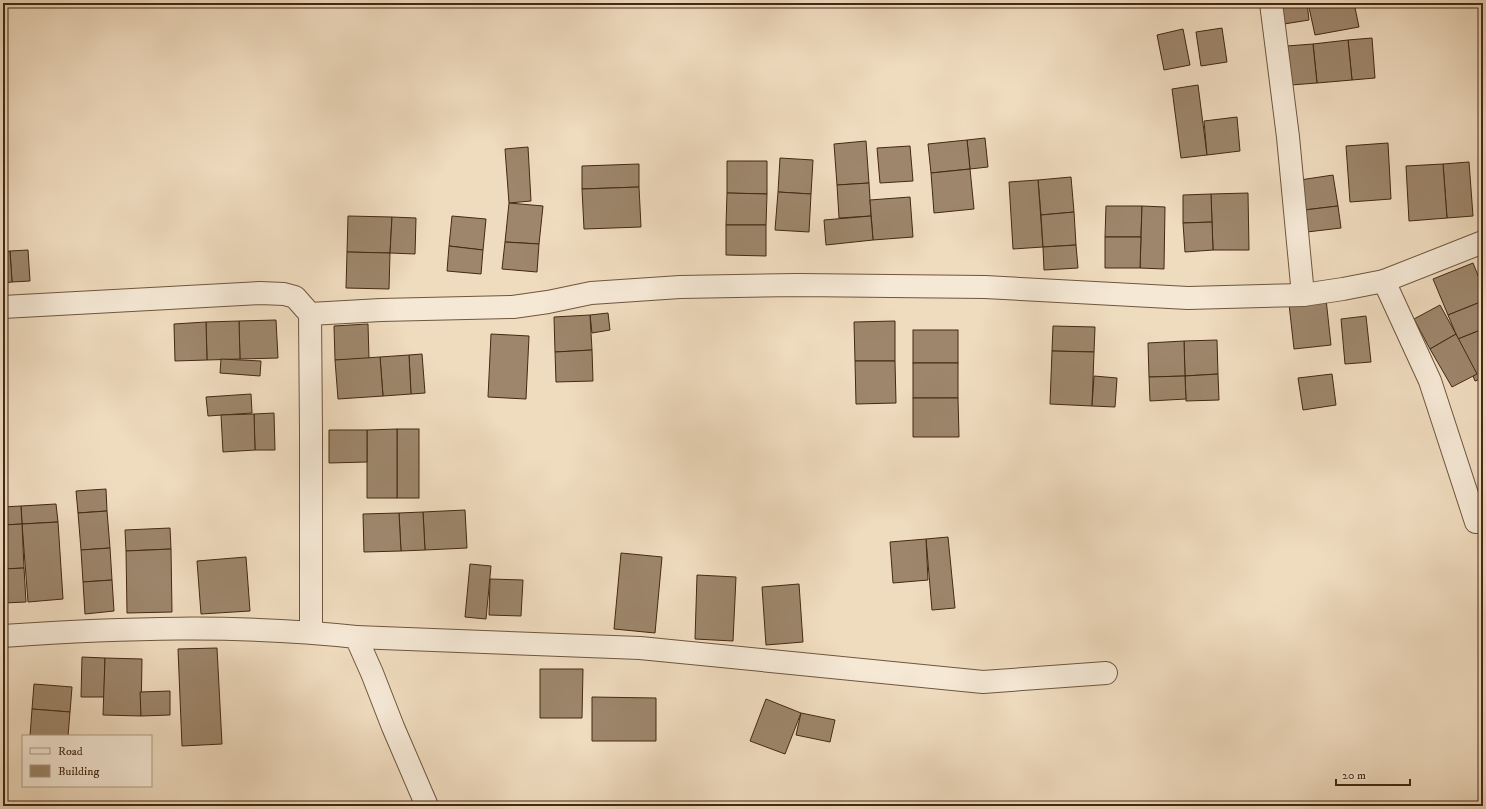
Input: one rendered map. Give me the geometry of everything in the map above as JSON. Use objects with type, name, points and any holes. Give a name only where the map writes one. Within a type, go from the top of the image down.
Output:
[{"type":"street","points":[[1271,3],[1288,136],[1303,295]]},
{"type":"street","points":[[310,314],[381,310],[513,307],[548,302],[591,293],[680,286],[798,285],[985,287],[1188,298],[1303,295],[1384,281],[1483,242]]},
{"type":"street","points":[[1384,281],[1430,381],[1476,522]]},
{"type":"street","points":[[3,307],[260,293],[284,294],[295,297],[310,314],[311,632]]},
{"type":"street","points":[[3,636],[101,630],[214,628],[311,632],[356,637],[640,648],[983,682],[1106,673]]},
{"type":"street","points":[[356,637],[427,806]]},
{"type":"building","points":[[1282,3],[1307,3],[1309,20],[1284,24]]},
{"type":"building","points":[[1308,3],[1354,3],[1359,27],[1315,35]]},
{"type":"building","points":[[1222,28],[1227,62],[1201,66],[1196,32]]},
{"type":"building","points":[[1183,29],[1190,65],[1164,70],[1157,35]]},
{"type":"building","points":[[1372,38],[1375,78],[1352,80],[1348,40]]},
{"type":"building","points":[[1348,40],[1352,80],[1317,83],[1313,44]]},
{"type":"building","points":[[1313,44],[1317,83],[1291,85],[1287,46]]},
{"type":"building","points":[[1198,85],[1207,155],[1181,158],[1172,89]]},
{"type":"building","points":[[1237,117],[1240,151],[1207,155],[1204,121]]},
{"type":"building","points":[[985,138],[988,167],[970,169],[967,140]]},
{"type":"building","points":[[967,140],[970,169],[931,173],[928,144]]},
{"type":"building","points":[[866,141],[869,183],[837,185],[834,144]]},
{"type":"building","points":[[1388,143],[1391,199],[1350,202],[1346,146]]},
{"type":"building","points":[[910,146],[913,181],[880,183],[877,148]]},
{"type":"building","points":[[528,147],[531,201],[509,203],[505,149]]},
{"type":"building","points":[[780,158],[813,160],[811,194],[778,192]]},
{"type":"building","points":[[727,161],[767,161],[767,194],[727,193]]},
{"type":"building","points":[[1469,162],[1473,216],[1447,218],[1443,164]]},
{"type":"building","points":[[639,164],[639,187],[582,189],[582,166]]},
{"type":"building","points":[[1443,164],[1447,218],[1409,221],[1406,166]]},
{"type":"building","points":[[970,169],[974,209],[934,213],[931,173]]},
{"type":"building","points":[[1333,175],[1338,206],[1304,210],[1300,180]]},
{"type":"building","points":[[1071,177],[1074,212],[1041,215],[1038,180]]},
{"type":"building","points":[[1038,180],[1043,247],[1013,249],[1009,182]]},
{"type":"building","points":[[869,183],[871,216],[839,218],[837,185]]},
{"type":"building","points":[[639,187],[641,227],[584,229],[582,189]]},
{"type":"building","points":[[778,192],[811,194],[809,232],[775,230]]},
{"type":"building","points":[[727,193],[767,194],[766,225],[726,225]]},
{"type":"building","points":[[1248,193],[1249,250],[1213,250],[1211,194]]},
{"type":"building","points":[[1211,194],[1212,222],[1183,223],[1183,195]]},
{"type":"building","points":[[910,197],[913,237],[873,240],[870,200]]},
{"type":"building","points":[[509,203],[543,206],[539,244],[505,242]]},
{"type":"building","points":[[1106,206],[1142,206],[1141,237],[1105,237]]},
{"type":"building","points":[[1142,206],[1165,207],[1164,269],[1140,268]]},
{"type":"building","points":[[1338,206],[1341,228],[1307,232],[1304,210]]},
{"type":"building","points":[[1074,212],[1076,245],[1043,247],[1041,215]]},
{"type":"building","points":[[348,216],[392,217],[390,253],[347,252]]},
{"type":"building","points":[[452,216],[486,219],[483,250],[449,246]]},
{"type":"building","points":[[871,216],[873,240],[826,245],[824,220]]},
{"type":"building","points":[[392,217],[416,218],[415,254],[390,253]]},
{"type":"building","points":[[1212,222],[1213,250],[1185,252],[1183,223]]},
{"type":"building","points":[[726,225],[766,225],[766,256],[726,255]]},
{"type":"building","points":[[1105,237],[1141,237],[1140,268],[1105,268]]},
{"type":"building","points":[[505,242],[539,244],[537,272],[502,269]]},
{"type":"building","points":[[1076,245],[1078,268],[1044,270],[1043,247]]},
{"type":"building","points":[[449,246],[483,250],[481,274],[447,271]]},
{"type":"building","points":[[28,250],[30,281],[12,282],[10,251]]},
{"type":"building","points":[[10,251],[12,282],[3,283],[3,252]]},
{"type":"building","points":[[347,252],[390,253],[389,289],[346,288]]},
{"type":"building","points":[[1473,263],[1483,288],[1483,301],[1448,315],[1433,279]]},
{"type":"building","points":[[1326,299],[1331,345],[1294,349],[1289,304]]},
{"type":"building","points":[[1483,301],[1483,329],[1458,339],[1448,315]]},
{"type":"building","points":[[1440,305],[1456,334],[1430,349],[1414,319]]},
{"type":"building","points":[[608,313],[610,330],[592,333],[590,315]]},
{"type":"building","points":[[590,315],[592,350],[555,352],[554,317]]},
{"type":"building","points":[[1366,316],[1371,362],[1345,364],[1341,319]]},
{"type":"building","points":[[276,320],[278,358],[240,359],[239,321]]},
{"type":"building","points":[[239,321],[240,359],[207,360],[206,322]]},
{"type":"building","points":[[895,321],[895,361],[855,361],[854,322]]},
{"type":"building","points":[[206,322],[207,360],[175,361],[174,324]]},
{"type":"building","points":[[368,324],[369,359],[335,360],[334,326]]},
{"type":"building","points":[[1053,326],[1095,327],[1094,352],[1052,351]]},
{"type":"building","points":[[1483,329],[1483,378],[1475,381],[1458,339]]},
{"type":"building","points":[[913,330],[958,330],[958,363],[913,363]]},
{"type":"building","points":[[491,334],[529,336],[526,399],[488,397]]},
{"type":"building","points":[[1456,334],[1477,374],[1452,387],[1430,349]]},
{"type":"building","points":[[1217,340],[1218,374],[1185,376],[1184,341]]},
{"type":"building","points":[[1184,341],[1185,376],[1149,377],[1148,343]]},
{"type":"building","points":[[592,350],[593,381],[556,382],[555,352]]},
{"type":"building","points":[[1052,351],[1094,352],[1092,406],[1050,404]]},
{"type":"building","points":[[422,354],[425,393],[411,394],[409,355]]},
{"type":"building","points":[[409,355],[411,394],[383,396],[380,357]]},
{"type":"building","points":[[380,357],[383,396],[338,399],[335,360]]},
{"type":"building","points":[[221,359],[261,361],[260,376],[220,373]]},
{"type":"building","points":[[855,361],[895,361],[896,403],[856,404]]},
{"type":"building","points":[[913,363],[958,363],[958,398],[913,398]]},
{"type":"building","points":[[1218,374],[1219,400],[1186,401],[1185,376]]},
{"type":"building","points":[[1332,374],[1336,405],[1303,410],[1298,378]]},
{"type":"building","points":[[1094,376],[1117,378],[1115,407],[1092,406]]},
{"type":"building","points":[[1185,376],[1186,399],[1150,401],[1149,377]]},
{"type":"building","points":[[251,394],[252,413],[208,416],[206,397]]},
{"type":"building","points":[[913,398],[958,398],[959,437],[913,437]]},
{"type":"building","points":[[274,413],[275,450],[255,450],[254,414]]},
{"type":"building","points":[[254,414],[255,450],[223,452],[221,415]]},
{"type":"building","points":[[397,429],[419,429],[419,498],[397,498]]},
{"type":"building","points":[[397,429],[397,498],[367,498],[367,430]]},
{"type":"building","points":[[329,430],[367,430],[367,462],[329,463]]},
{"type":"building","points":[[106,489],[107,511],[78,513],[76,491]]},
{"type":"building","points":[[56,504],[58,522],[22,524],[21,506]]},
{"type":"building","points":[[21,506],[22,524],[3,525],[3,507]]},
{"type":"building","points":[[465,510],[467,548],[425,550],[423,512]]},
{"type":"building","points":[[107,511],[110,548],[81,550],[78,513]]},
{"type":"building","points":[[423,512],[425,550],[401,551],[399,513]]},
{"type":"building","points":[[399,513],[401,551],[364,552],[363,514]]},
{"type":"building","points":[[58,522],[63,599],[28,602],[22,524]]},
{"type":"building","points":[[22,524],[24,568],[3,569],[3,525]]},
{"type":"building","points":[[170,528],[171,549],[126,551],[125,530]]},
{"type":"building","points":[[948,537],[955,608],[932,610],[926,539]]},
{"type":"building","points":[[926,539],[928,580],[893,583],[890,542]]},
{"type":"building","points":[[110,548],[112,580],[83,582],[81,550]]},
{"type":"building","points":[[171,549],[172,612],[127,613],[126,551]]},
{"type":"building","points":[[621,553],[662,557],[655,633],[614,629]]},
{"type":"building","points":[[246,557],[250,611],[201,614],[197,561]]},
{"type":"building","points":[[470,564],[491,566],[486,619],[465,617]]},
{"type":"building","points":[[24,568],[26,602],[3,603],[3,569]]},
{"type":"building","points":[[697,575],[736,577],[733,641],[695,639]]},
{"type":"building","points":[[490,579],[523,580],[521,616],[489,615]]},
{"type":"building","points":[[112,580],[114,611],[85,614],[83,582]]},
{"type":"building","points":[[799,584],[803,642],[766,645],[762,587]]},
{"type":"building","points":[[217,648],[222,744],[182,746],[178,649]]},
{"type":"building","points":[[82,657],[105,658],[104,697],[81,697]]},
{"type":"building","points":[[105,658],[142,659],[141,716],[103,715]]},
{"type":"building","points":[[540,669],[583,669],[582,718],[540,718]]},
{"type":"building","points":[[3,679],[4,709],[3,709]]},
{"type":"building","points":[[34,684],[72,687],[70,712],[32,709]]},
{"type":"building","points":[[170,691],[170,715],[141,716],[140,692]]},
{"type":"building","points":[[592,697],[656,698],[656,741],[592,741]]},
{"type":"building","points":[[766,699],[801,713],[785,754],[750,741]]},
{"type":"building","points":[[4,709],[4,737],[3,737]]},
{"type":"building","points":[[32,709],[70,712],[68,735],[30,735]]},
{"type":"building","points":[[801,713],[835,720],[830,742],[796,735]]},
{"type":"building","points":[[4,737],[5,762],[3,762]]}]
